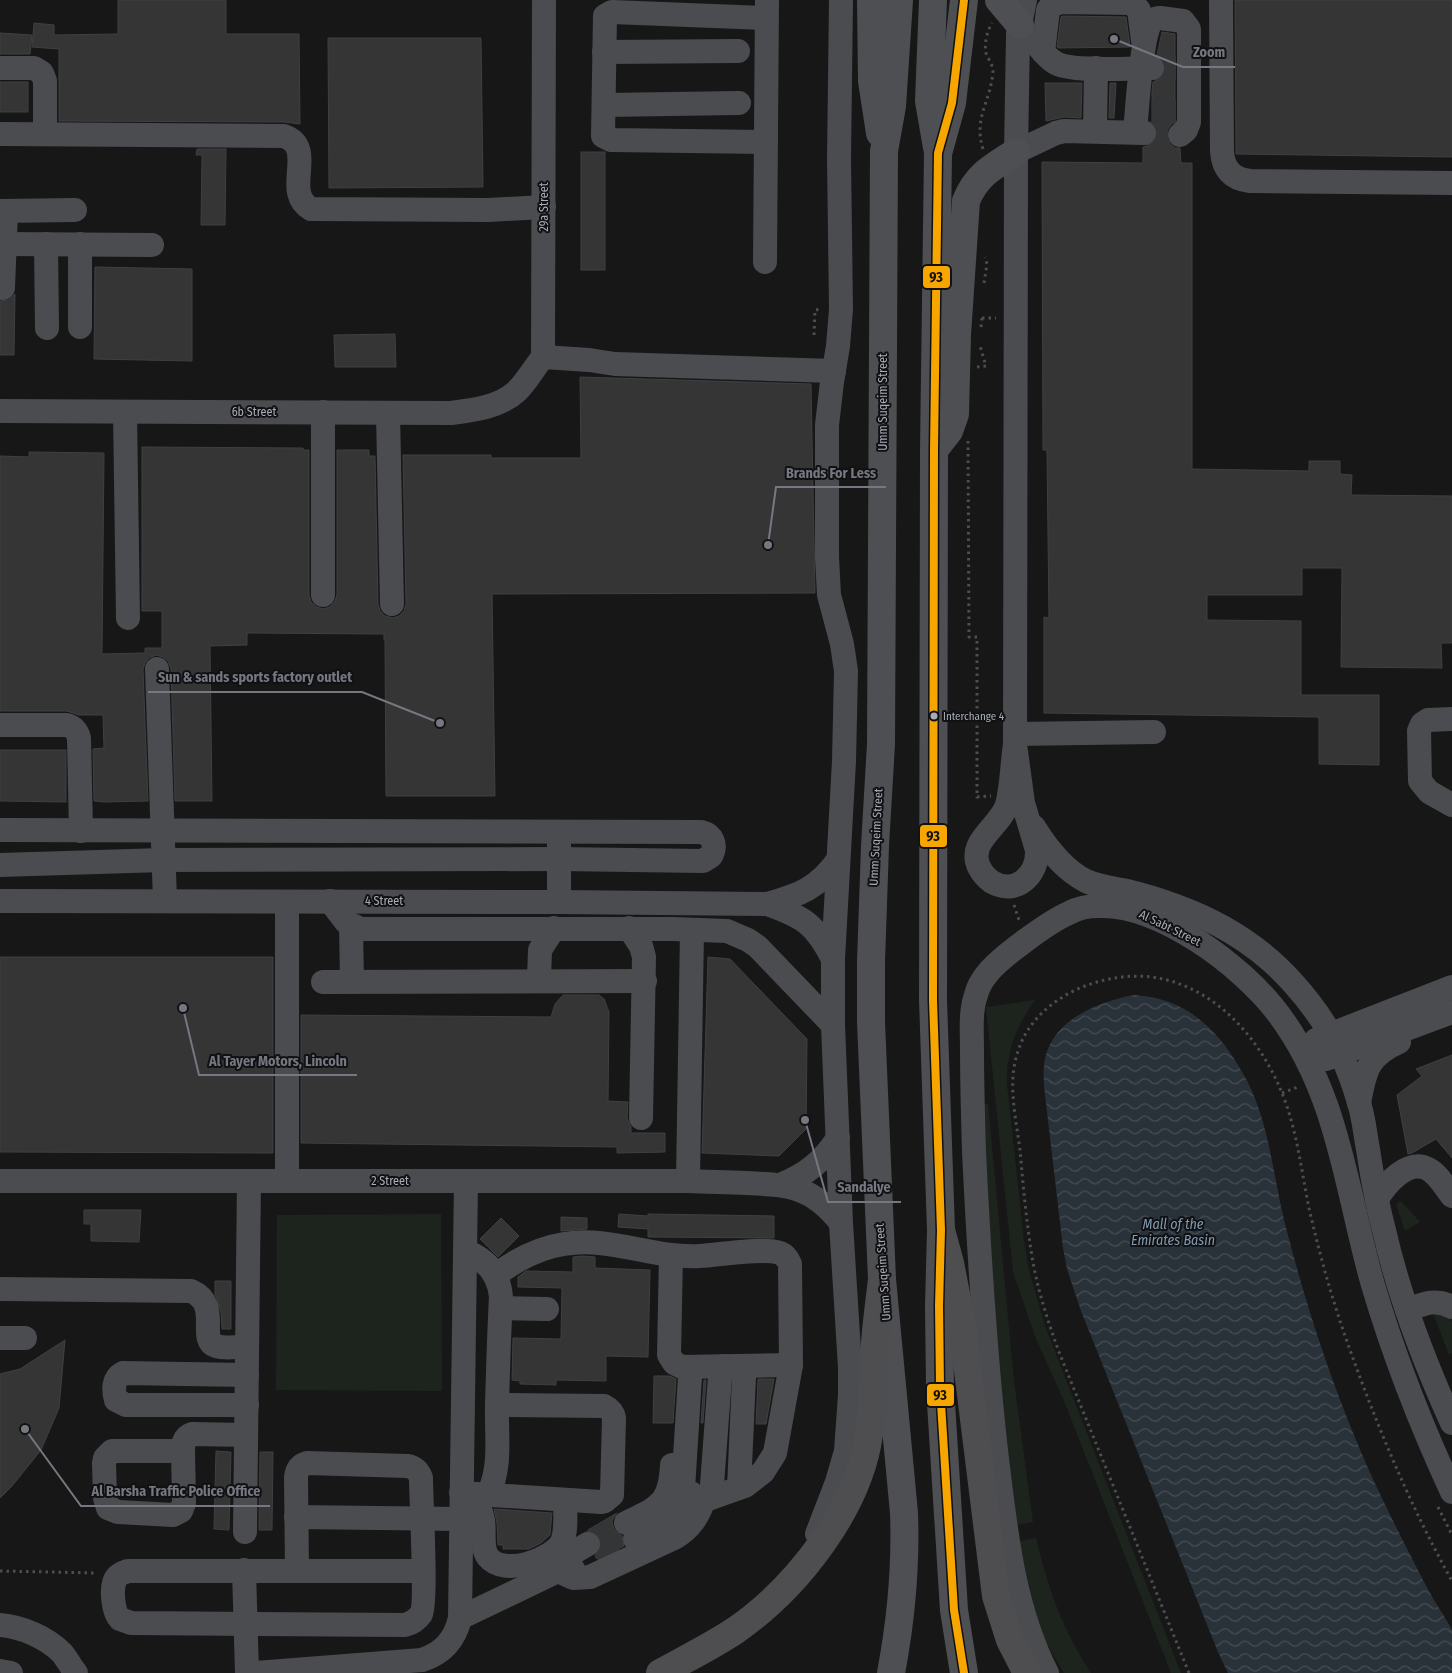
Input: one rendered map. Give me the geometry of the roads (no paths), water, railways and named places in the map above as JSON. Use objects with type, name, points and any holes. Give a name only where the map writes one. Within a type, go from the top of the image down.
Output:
[{"type":"highway","points":[[941,1230],[964,1330],[996,1596],[1010,1640],[1027,1673]]},
{"type":"highway","points":[[660,1673],[737,1629],[775,1597],[822,1542],[847,1502],[864,1458],[869,1435],[882,1279]]},
{"type":"main road","points":[[871,0],[872,81],[884,151]]},
{"type":"main road","name":"Umm Suqeim Street","points":[[891,1673],[900,1615],[905,1537],[882,1279],[875,1137],[871,962],[881,744],[884,151],[892,106],[899,0]]},
{"type":"main road","points":[[933,0],[929,101],[938,154],[934,450],[933,1000],[941,1230],[939,1306],[940,1387],[954,1610],[964,1673]]},
{"type":"main road","points":[[938,154],[952,103],[964,0]]},
{"type":"main road","points":[[934,450],[949,431],[955,414],[971,317],[966,201],[979,178],[1016,152]]},
{"type":"street","name":"29a Street","points":[[543,357],[544,0]]},
{"type":"street","points":[[799,1571],[827,1513],[837,1482],[847,1441],[850,1395],[833,1025],[846,671],[842,644],[829,595],[827,576],[826,445],[829,404],[838,346],[841,309],[839,159],[841,0]]},
{"type":"street","points":[[1221,0],[1222,160],[1226,169],[1233,176],[1241,180],[1250,181],[1452,183]]},
{"type":"street","points":[[1043,52],[1048,10],[1051,6],[1060,2],[1131,3],[1139,10],[1146,61]]},
{"type":"street","points":[[1011,7],[1043,52],[1055,63],[1062,66],[1096,68],[1146,61]]},
{"type":"street","points":[[1011,7],[1016,152],[1015,739],[1008,796],[1004,811],[996,825],[984,835],[977,849],[978,864],[981,871],[986,877],[999,885],[1021,883],[1036,866],[1037,850],[1023,803],[1015,739]]},
{"type":"street","points":[[765,262],[766,142],[766,9],[612,12],[605,16],[603,136],[611,140],[766,142]]},
{"type":"street","points":[[1016,152],[1056,133],[1095,132],[1142,123],[1146,61],[1154,19],[1183,21],[1189,30],[1184,68],[1183,120]]},
{"type":"street","points":[[604,52],[738,51]]},
{"type":"street","points":[[0,68],[34,68],[42,73],[45,81],[45,134]]},
{"type":"street","points":[[1095,132],[1096,68]]},
{"type":"street","points":[[604,105],[739,103]]},
{"type":"street","points":[[0,134],[284,136],[293,140],[298,148],[299,198],[306,206],[316,210],[488,210],[544,207]]},
{"type":"street","points":[[3,288],[3,211],[75,210]]},
{"type":"street","points":[[4,244],[152,245]]},
{"type":"street","points":[[46,244],[47,328]]},
{"type":"street","points":[[80,244],[80,327]]},
{"type":"street","points":[[543,357],[615,364],[834,371]]},
{"type":"street","name":"6b Street","points":[[0,411],[465,411],[506,399],[517,391],[543,357]]},
{"type":"street","points":[[125,412],[128,618]]},
{"type":"street","points":[[323,412],[323,595]]},
{"type":"street","points":[[388,412],[392,604]]},
{"type":"street","points":[[157,669],[165,901]]},
{"type":"street","points":[[1452,719],[1428,720],[1422,724],[1419,731],[1420,781],[1429,792],[1452,804]]},
{"type":"street","points":[[0,725],[66,725],[74,728],[78,733],[81,831]]},
{"type":"street","points":[[1015,739],[1154,732]]},
{"type":"street","points":[[1023,803],[1032,823],[1044,842],[1063,865],[1075,874],[1086,881],[1100,886],[1126,891],[1198,914],[1239,937],[1276,965],[1307,1000],[1348,1068],[1359,1103],[1388,1248],[1407,1310],[1448,1404]]},
{"type":"street","points":[[0,830],[701,832],[710,836],[714,846],[711,856],[703,861],[559,859],[164,860],[0,865]]},
{"type":"street","points":[[559,902],[560,832]]},
{"type":"street","name":"4 Street","points":[[0,901],[768,904],[806,891],[829,872],[838,860]]},
{"type":"street","points":[[330,901],[351,926],[361,929],[629,928],[726,931],[748,940],[766,955],[833,1025]]},
{"type":"street","points":[[287,902],[287,1181]]},
{"type":"street","points":[[673,903],[682,929],[688,1181]]},
{"type":"street","name":"4 Street","points":[[768,904],[794,913],[804,920],[821,938],[834,959]]},
{"type":"street","name":"Al Sabt Street","points":[[1047,1673],[1029,1632],[1014,1581],[992,1411],[974,1141],[972,1011],[982,980],[996,964],[1066,914],[1092,906],[1120,907],[1158,920],[1181,931],[1224,959],[1262,994],[1278,1013],[1305,1056],[1327,1104],[1359,1232],[1391,1342],[1444,1496]]},
{"type":"street","points":[[351,926],[352,981]]},
{"type":"street","points":[[539,980],[540,950],[554,928]]},
{"type":"street","points":[[629,928],[643,952],[641,1118]]},
{"type":"street","points":[[323,982],[644,981]]},
{"type":"street","points":[[1305,1056],[1335,1044],[1452,987]]},
{"type":"street","points":[[1335,1044],[1445,1015]]},
{"type":"street","points":[[1359,1103],[1365,1075],[1370,1063],[1376,1056],[1392,1046],[1421,1034],[1445,1015]]},
{"type":"street","name":"2 Street","points":[[780,1185],[808,1172],[820,1162],[838,1138]]},
{"type":"street","points":[[1377,1199],[1382,1190],[1396,1177],[1412,1167],[1420,1166],[1435,1174],[1452,1196]]},
{"type":"street","name":"2 Street","points":[[0,1181],[688,1181],[780,1185],[792,1187],[815,1198],[834,1213],[841,1222]]},
{"type":"street","points":[[245,1532],[249,1181]]},
{"type":"street","points":[[466,1181],[465,1251],[474,1494],[482,1519],[484,1549],[487,1557],[500,1566],[517,1567],[534,1561],[557,1548],[564,1536],[565,1500]]},
{"type":"street","points":[[496,1275],[511,1263],[546,1247],[585,1242],[671,1254],[700,1256],[757,1252],[781,1253],[790,1264],[791,1365],[774,1453],[770,1463],[719,1494],[657,1527],[630,1531],[659,1506],[669,1491],[671,1482],[675,1376],[720,1366],[791,1365]]},
{"type":"street","points":[[256,1673],[422,1660],[435,1656],[445,1648],[453,1637],[460,1618],[460,1520],[474,1494],[496,1473],[498,1462],[497,1405],[501,1308],[500,1287],[496,1275],[483,1260],[465,1251]]},
{"type":"street","points":[[558,1571],[573,1578],[590,1578],[684,1533],[698,1515],[719,1494],[761,1378],[720,1366],[670,1359],[671,1254]]},
{"type":"street","points":[[0,1289],[191,1291],[197,1293],[206,1302],[208,1336],[211,1343],[218,1347],[247,1346]]},
{"type":"street","points":[[1407,1310],[1429,1302],[1446,1303],[1452,1307]]},
{"type":"street","points":[[501,1308],[547,1309]]},
{"type":"street","points":[[0,1338],[25,1338]]},
{"type":"street","points":[[719,1494],[692,1491],[698,1471],[702,1377],[720,1366]]},
{"type":"street","points":[[719,1494],[731,1377],[720,1366]]},
{"type":"street","points":[[247,1376],[123,1373],[115,1381],[116,1400],[126,1405],[247,1405]]},
{"type":"street","points":[[474,1494],[601,1502],[612,1495],[614,1418],[611,1411],[604,1406],[497,1405]]},
{"type":"street","points":[[183,1451],[184,1441],[188,1435],[246,1434]]},
{"type":"street","points":[[297,1572],[296,1472],[302,1465],[307,1463],[412,1467],[419,1473],[421,1478],[421,1519],[423,1572],[423,1608],[421,1614],[412,1623],[405,1625],[126,1622],[116,1615],[114,1610],[115,1580],[123,1572],[128,1571],[244,1570],[297,1572],[423,1572]]},
{"type":"street","points":[[296,1517],[460,1520]]},
{"type":"street","points":[[460,1618],[558,1571],[578,1568],[593,1552]]},
{"type":"street","points":[[244,1570],[247,1673]]},
{"type":"street","points":[[0,1625],[23,1630],[50,1643],[62,1653],[76,1673]]},
{"type":"street","points":[[0,1671],[11,1673]]},
{"type":"water","name":"Mall of the Emirates Basin","points":[[1134,995],[1152,997],[1169,1002],[1184,1009],[1210,1028],[1241,1070],[1250,1088],[1264,1125],[1292,1252],[1326,1360],[1345,1414],[1380,1494],[1426,1586],[1452,1630],[1452,1673],[1228,1673],[1218,1652],[1081,1311],[1067,1269],[1063,1248],[1044,1086],[1047,1051],[1054,1038],[1064,1026],[1076,1017],[1104,1003]]},
{"type":"tunnel","points":[[1152,68],[1178,68]]},
{"type":"tunnel","points":[[1152,112],[1180,112]]},
{"type":"tunnel","points":[[1144,133],[1180,135]]},
{"type":"tunnel","points":[[588,1544],[626,1523]]},
{"type":"tunnel","points":[[598,1560],[635,1539]]},
{"type":"place","name":"Zoom","points":[[1114,39]]},
{"type":"place","name":"Brands For Less","points":[[768,545]]},
{"type":"place","name":"Interchange 4","points":[[934,716]]},
{"type":"place","name":"Sun & sands sports factory outlet","points":[[440,723]]},
{"type":"place","name":"Al Tayer Motors, Lincoln","points":[[183,1008]]},
{"type":"place","name":"Sandalye","points":[[805,1120]]},
{"type":"place","name":"Al Barsha Traffic Police Office","points":[[25,1429]]}]
